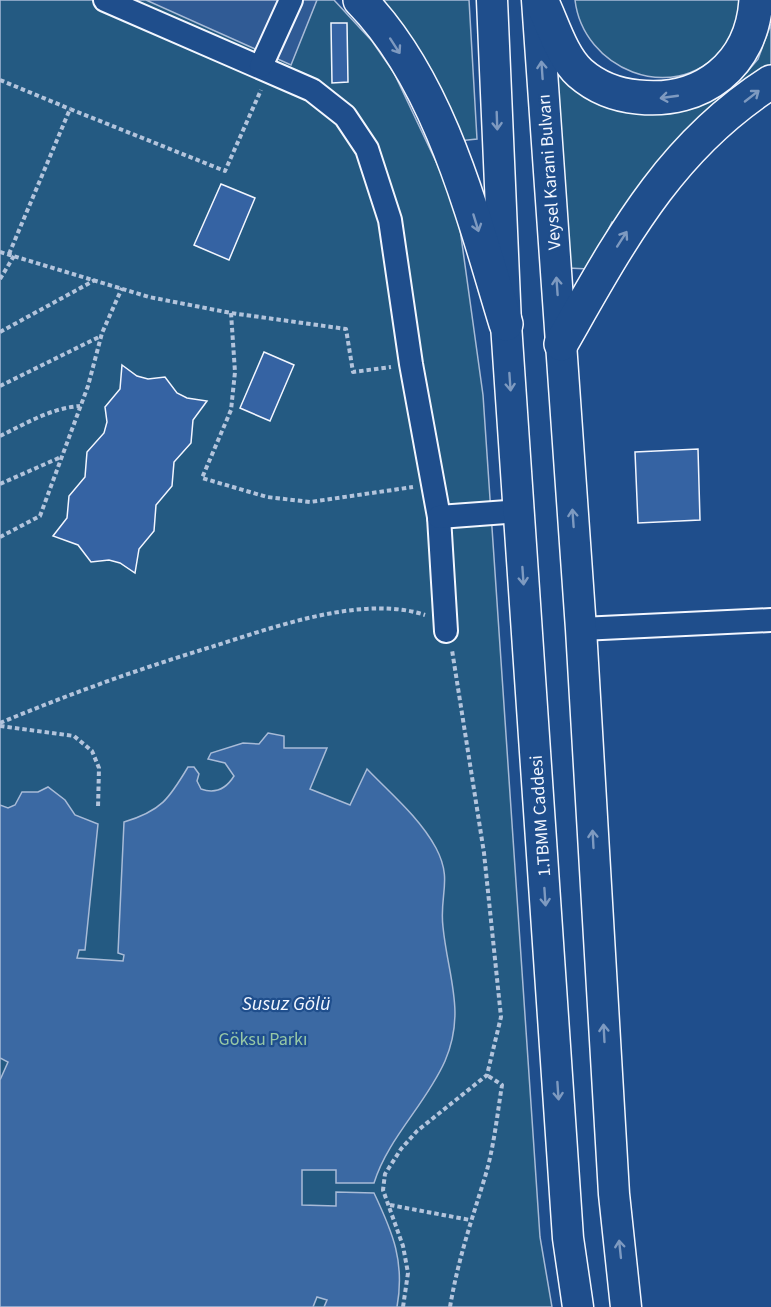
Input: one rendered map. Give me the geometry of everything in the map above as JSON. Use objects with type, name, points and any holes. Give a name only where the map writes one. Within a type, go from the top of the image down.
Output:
[{"type":"highway","points":[[360,0],[400,53],[436,120],[471,206],[506,324]]},
{"type":"highway","points":[[539,0],[570,61],[578,71],[616,94],[660,99],[692,92],[708,84],[729,67],[741,52],[750,35],[756,0]]},
{"type":"highway","points":[[561,344],[618,243],[663,178],[701,135],[771,82]]},
{"type":"main road","points":[[492,0],[506,324]]},
{"type":"main road","name":"Veysel Karani Bulvarı","points":[[539,0],[561,344]]},
{"type":"main road","name":"1.TBMM Caddesi","points":[[506,324],[568,1226],[578,1307]]},
{"type":"main road","points":[[561,344],[581,629],[614,1194],[626,1307]]},
{"type":"street","points":[[105,0],[266,68],[321,96],[345,116],[367,149],[390,220],[411,364],[439,517],[446,631]]},
{"type":"street","points":[[266,68],[291,0]]},
{"type":"street","points":[[439,517],[519,511]]},
{"type":"street","points":[[581,629],[771,621]]},
{"type":"path","points":[[0,80],[225,171],[266,68]]},
{"type":"path","points":[[0,279],[12,255],[70,108]]},
{"type":"path","points":[[0,252],[149,297],[231,313],[346,329],[352,372],[411,364]]},
{"type":"path","points":[[0,332],[95,280]]},
{"type":"path","points":[[0,537],[40,516],[81,405],[101,336],[122,288]]},
{"type":"path","points":[[231,313],[235,372],[231,410],[202,478],[267,497],[310,502],[433,484]]},
{"type":"path","points":[[0,386],[101,336]]},
{"type":"path","points":[[0,436],[47,413],[63,407],[81,405]]},
{"type":"path","points":[[0,484],[62,458]]},
{"type":"path","points":[[0,725],[72,693],[162,662],[271,628],[353,610],[400,609],[424,615],[446,631],[456,664],[484,853],[501,1017],[487,1075],[417,1131],[401,1149],[386,1174],[383,1190],[403,1246],[408,1273],[403,1307]]},
{"type":"path","points":[[0,725],[74,736],[92,751],[99,768],[98,807]]},
{"type":"path","points":[[450,1307],[456,1267],[485,1176],[502,1085],[487,1075]]},
{"type":"path","points":[[390,1205],[470,1220]]},
{"type":"green space","name":"Göksu Parkı","points":[[0,0],[334,0],[372,41],[394,73],[447,185],[460,229],[483,395],[540,1237],[552,1307],[0,1307]]},
{"type":"green space","points":[[373,0],[469,0],[477,139],[458,141]]},
{"type":"green space","points":[[575,0],[742,0],[732,33],[721,51],[701,67],[679,76],[655,77],[633,72],[612,61],[594,45],[582,24]]},
{"type":"green space","points":[[771,24],[771,67],[618,223],[612,222],[589,269],[568,268],[555,70],[568,78],[667,111],[699,106],[747,72],[758,59]]},
{"type":"shaded area","points":[[146,0],[317,0],[291,65]]},
{"type":"water","name":"Susuz Gölü","points":[[268,733],[284,736],[284,748],[327,748],[310,789],[350,805],[367,769],[421,826],[436,848],[444,869],[442,916],[455,1010],[451,1043],[445,1061],[428,1092],[388,1151],[374,1183],[336,1183],[336,1170],[302,1170],[302,1205],[336,1206],[336,1192],[374,1193],[396,1248],[399,1276],[397,1307],[324,1307],[327,1300],[317,1297],[313,1307],[0,1307],[0,1080],[8,1062],[0,1058],[0,805],[8,808],[15,805],[22,792],[38,792],[48,787],[65,800],[75,815],[98,824],[85,950],[79,950],[77,958],[123,961],[124,955],[118,953],[124,822],[147,813],[163,802],[188,767],[194,767],[199,774],[197,781],[201,789],[215,791],[224,787],[234,776],[225,763],[208,759],[211,753],[243,743],[259,744]]},
{"type":"building","points":[[331,23],[347,23],[348,82],[332,83]]},
{"type":"building","points":[[221,184],[255,198],[229,260],[194,245]]},
{"type":"building","points":[[264,352],[294,365],[270,421],[240,408]]},
{"type":"building","points":[[122,365],[137,376],[148,379],[165,377],[177,393],[187,398],[207,401],[193,420],[191,443],[174,462],[172,486],[156,505],[154,531],[139,549],[135,573],[120,563],[109,560],[91,562],[78,545],[53,536],[67,518],[69,496],[85,477],[87,452],[104,433],[107,422],[105,407],[120,389]]},
{"type":"building","points":[[698,449],[700,520],[638,523],[635,452]]}]
